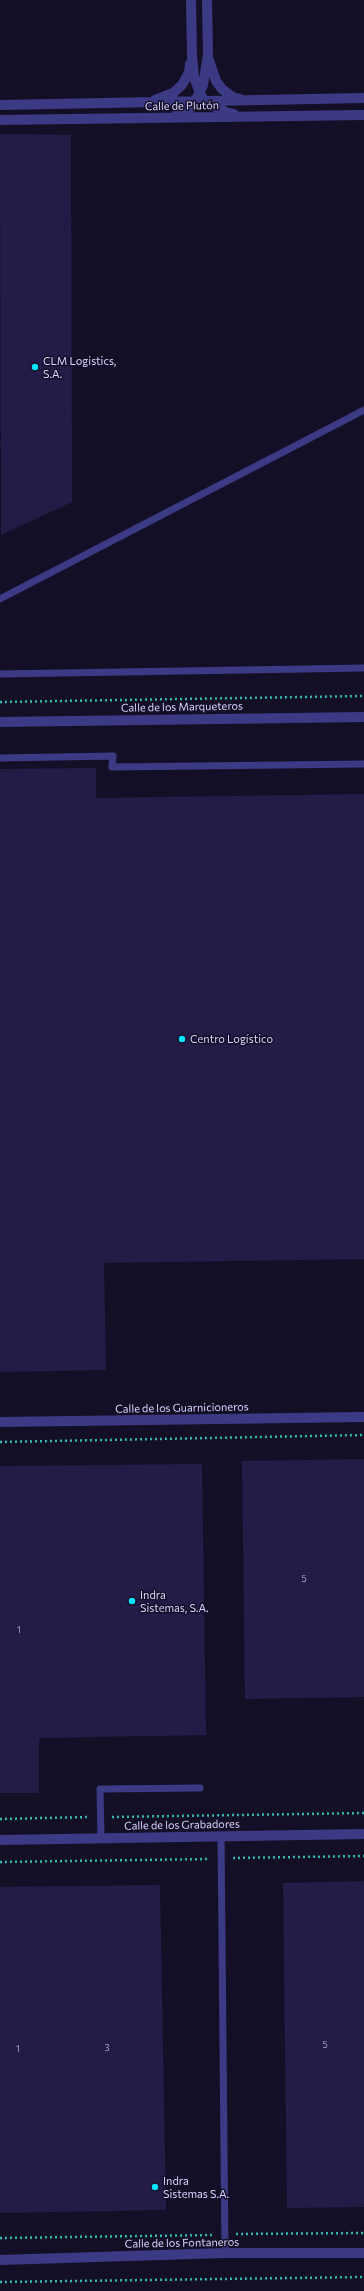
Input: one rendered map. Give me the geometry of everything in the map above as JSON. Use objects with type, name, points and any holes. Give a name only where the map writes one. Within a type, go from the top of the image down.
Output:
[{"type":"street","points":[[191,0],[192,56],[194,77],[200,99],[226,112],[252,117]]},
{"type":"street","points":[[136,118],[186,113],[200,99],[208,55],[207,0]]},
{"type":"street","points":[[208,55],[212,73],[222,89],[234,98],[252,101]]},
{"type":"street","points":[[136,102],[154,100],[173,93],[182,85],[189,72],[192,56]]},
{"type":"street","name":"Calle de Plutón","points":[[0,104],[136,102],[200,99],[252,101],[364,98]]},
{"type":"street","name":"Calle de Plutón","points":[[0,120],[364,115]]},
{"type":"street","name":"Calle de los Marqueteros","points":[[0,722],[364,717]]},
{"type":"street","name":"Calle de los Guarnicioneros","points":[[0,1422],[364,1417]]},
{"type":"street","name":"Calle de los Grabadores","points":[[0,1840],[364,1834]]},
{"type":"street","name":"Calle de los Fontaneros","points":[[0,2260],[225,2253],[364,2253]]},
{"type":"lane","points":[[0,599],[364,410]]},
{"type":"lane","points":[[0,674],[364,668]]},
{"type":"lane","points":[[0,758],[113,756],[112,767],[364,764]]},
{"type":"lane","points":[[101,1838],[100,1789],[200,1788]]},
{"type":"lane","points":[[221,1836],[225,2253]]},
{"type":"path","points":[[0,702],[364,696]]},
{"type":"path","points":[[0,1442],[364,1435]]},
{"type":"path","points":[[0,1819],[364,1813]]},
{"type":"path","points":[[0,1862],[364,1856]]},
{"type":"path","points":[[0,2238],[364,2233]]},
{"type":"path","points":[[0,2282],[364,2277]]},
{"type":"building","name":"CLM Logistics, S.A.","points":[[0,134],[71,135],[72,502],[1,535]]},
{"type":"building","name":"Centro Logístico","points":[[96,768],[96,798],[364,794],[364,1259],[104,1263],[106,1370],[0,1372],[0,769]]},
{"type":"building","points":[[364,1459],[364,1697],[245,1699],[242,1461]]},
{"type":"building","name":"Indra Sistemas, S.A.","points":[[202,1464],[206,1735],[39,1738],[39,1793],[0,1793],[0,1466]]},
{"type":"building","points":[[364,1881],[364,2207],[287,2208],[283,1883]]},
{"type":"building","points":[[160,1885],[166,2210],[0,2213],[0,1887]]},
{"type":"place","name":"CLM Logistics, S.A.","points":[[35,367]]},
{"type":"place","name":"Centro Logístico","points":[[182,1039]]},
{"type":"place","name":"Indra Sistemas, S.A.","points":[[132,1601]]},
{"type":"place","name":"Indra Sistemas S.A.","points":[[155,2187]]}]
